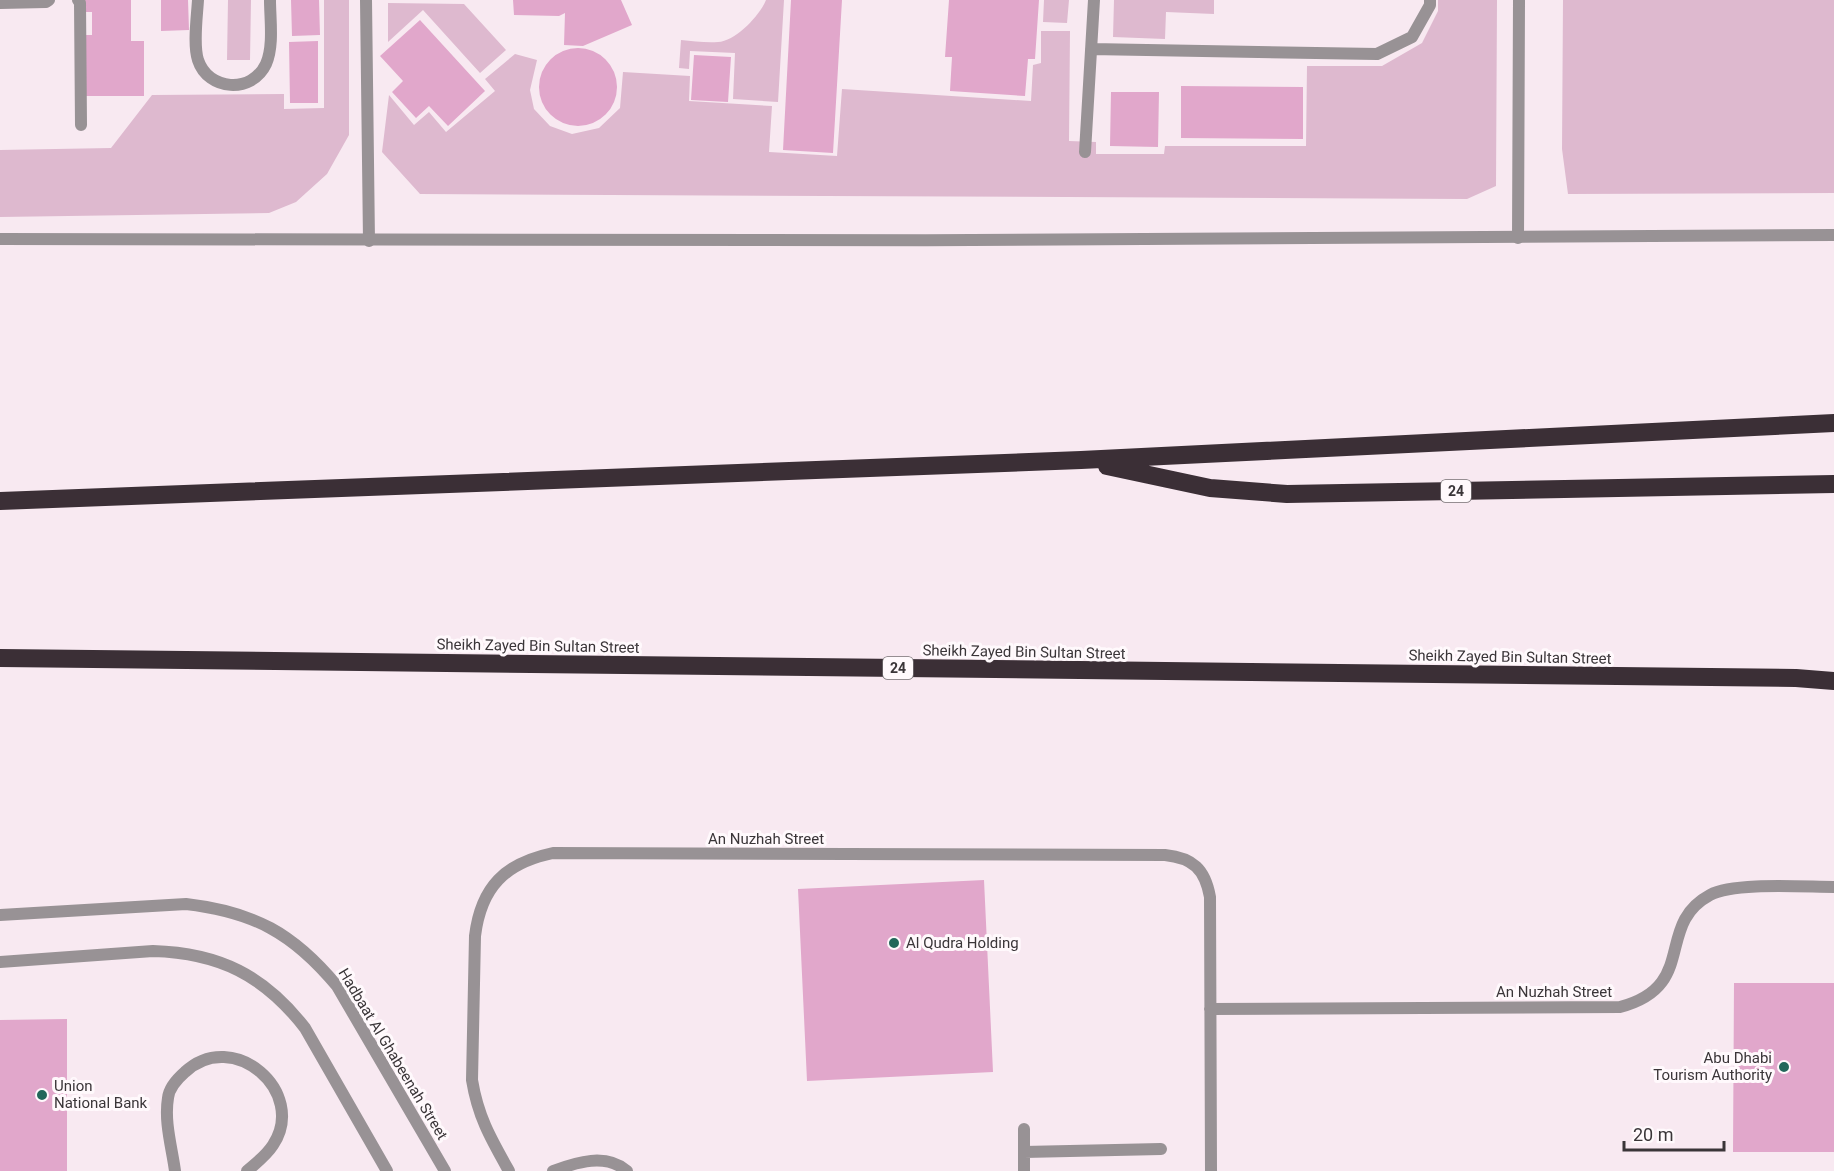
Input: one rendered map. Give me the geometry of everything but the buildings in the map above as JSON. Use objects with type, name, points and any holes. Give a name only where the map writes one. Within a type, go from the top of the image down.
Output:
[{"type":"highway","name":"24","points":[[0,501],[1081,460],[1834,423]]},
{"type":"highway","name":"24","points":[[1081,460],[1210,488],[1287,494],[1834,484]]},
{"type":"highway","name":"Sheikh Zayed Bin Sultan Street","points":[[0,658],[1796,678],[1834,681]]},
{"type":"highway","name":"Sheikh Zayed Bin Sultan Street","points":[[1796,678],[1834,669]]},
{"type":"street","points":[[0,3],[46,2],[49,0]]},
{"type":"street","points":[[78,0],[80,3],[81,125]]},
{"type":"street","points":[[198,0],[197,58],[208,77],[230,86],[241,85],[252,80],[266,63],[269,52],[270,0]]},
{"type":"street","points":[[366,0],[369,241]]},
{"type":"street","points":[[1085,152],[1094,0]]},
{"type":"street","points":[[1091,48],[1377,54],[1412,37],[1430,5],[1430,0]]},
{"type":"street","points":[[1518,238],[1520,0]]},
{"type":"street","points":[[0,239],[369,241],[1834,235]]},
{"type":"street","name":"An Nuzhah Street","points":[[509,1171],[483,1125],[472,1080],[477,918],[492,886],[505,873],[535,857],[553,853],[1179,856],[1191,862],[1201,871],[1208,884],[1210,897],[1211,1171]]},
{"type":"street","name":"An Nuzhah Street","points":[[1210,1009],[1620,1006],[1646,997],[1666,978],[1681,925],[1689,913],[1710,894],[1738,888],[1834,886]]},
{"type":"street","name":"Hadbaat Al Ghabeenah Street","points":[[0,915],[186,904],[235,913],[272,928],[297,944],[319,964],[337,986],[445,1171]]},
{"type":"street","points":[[0,962],[153,951],[178,952],[228,964],[271,991],[289,1008],[304,1028],[387,1171]]},
{"type":"street","points":[[176,1171],[166,1117],[168,1096],[177,1079],[191,1066],[209,1058],[228,1057],[247,1062],[263,1072],[274,1088],[280,1106],[280,1125],[274,1144],[247,1171]]},
{"type":"street","points":[[1024,1129],[1024,1171]]},
{"type":"street","points":[[1024,1152],[1161,1149]]},
{"type":"street","points":[[553,1171],[587,1161],[606,1160],[627,1171]]},
{"type":"shaded area","points":[[228,0],[251,0],[250,60],[227,60]]},
{"type":"shaded area","points":[[324,0],[349,0],[349,135],[327,174],[296,202],[269,213],[0,217],[0,150],[111,148],[152,95],[284,94],[284,109],[324,108]]},
{"type":"shaded area","points":[[766,0],[784,0],[778,102],[733,99],[735,53],[690,51],[689,69],[679,68],[681,40],[725,41],[740,32],[753,20]]},
{"type":"shaded area","points":[[1044,0],[1069,0],[1067,23],[1043,22]]},
{"type":"shaded area","points":[[1114,0],[1214,0],[1214,14],[1166,12],[1165,39],[1113,37]]},
{"type":"shaded area","points":[[1438,0],[1497,0],[1496,186],[1467,199],[420,194],[382,152],[389,95],[414,125],[429,112],[446,132],[495,91],[485,79],[515,54],[537,60],[530,90],[534,109],[550,126],[572,134],[599,128],[620,108],[623,72],[690,76],[689,101],[772,106],[769,152],[837,156],[842,89],[1031,101],[1033,65],[1041,63],[1041,31],[1070,31],[1069,141],[1096,142],[1096,154],[1164,154],[1165,146],[1306,146],[1307,66],[1382,66],[1422,43],[1438,11]]},
{"type":"shaded area","points":[[1563,0],[1834,0],[1834,193],[1568,194],[1562,149]]},
{"type":"shaded area","points":[[388,3],[464,4],[506,50],[480,73],[423,10],[388,42]]},
{"type":"place","name":"Al Qudra Holding","points":[[894,943]]},
{"type":"place","name":"Abu Dhabi Tourism Authority","points":[[1784,1067]]},
{"type":"place","name":"Union National Bank","points":[[42,1095]]}]
